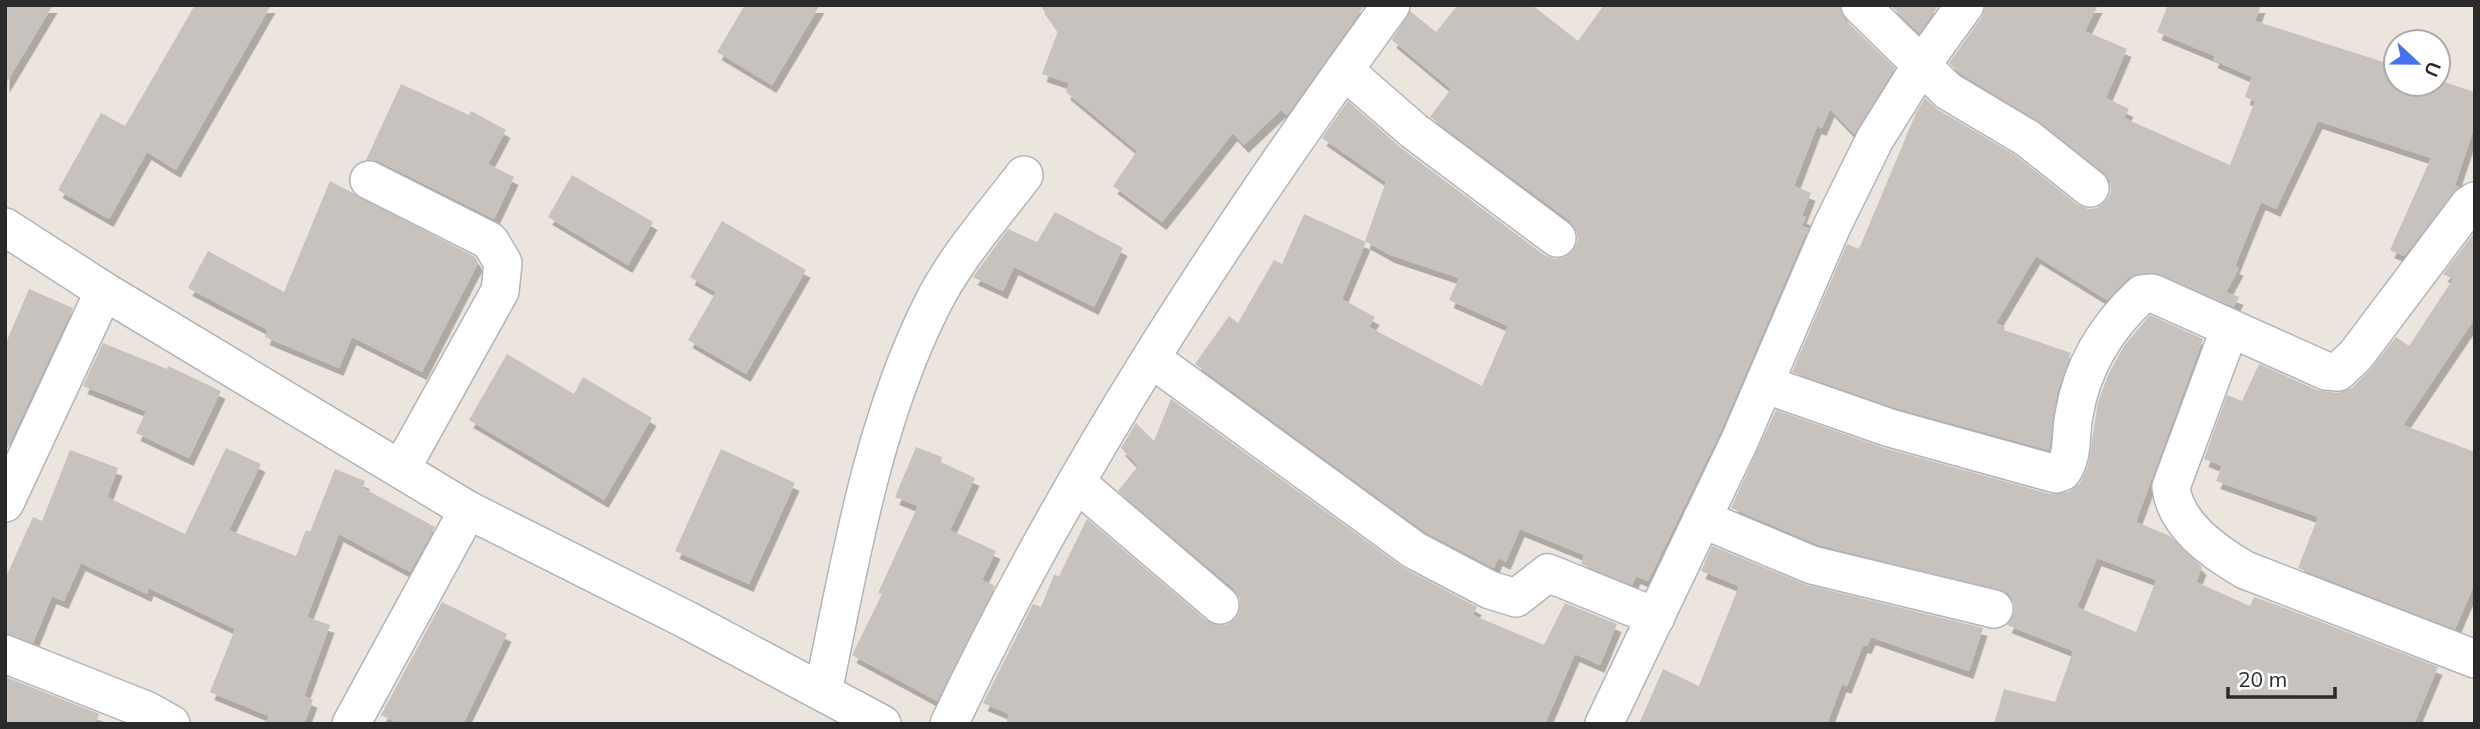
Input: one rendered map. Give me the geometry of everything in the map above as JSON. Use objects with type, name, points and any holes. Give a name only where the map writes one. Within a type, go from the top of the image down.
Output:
[{"type":"street","points":[[949,724],[983,652],[1077,483],[1152,359],[1391,5]]},
{"type":"street","points":[[1860,5],[1920,67],[1948,91],[2027,138],[2090,188]]},
{"type":"street","points":[[1604,724],[1702,519],[1832,226],[1875,139],[1920,67],[1965,5]]},
{"type":"street","points":[[1344,71],[1414,131],[1557,238]]},
{"type":"street","points":[[823,692],[869,490],[907,363],[932,303],[1024,175]]},
{"type":"street","points":[[369,180],[490,240],[503,263],[500,292],[401,469]]},
{"type":"street","points":[[1764,384],[1890,428],[2056,474],[2062,472],[2070,457],[2073,416],[2088,365],[2106,331],[2142,294],[2152,293],[2326,371],[2338,372],[2356,355],[2469,205],[2475,201]]},
{"type":"street","points":[[5,227],[104,292],[468,510],[882,724]]},
{"type":"street","points":[[5,503],[104,292]]},
{"type":"street","points":[[2230,328],[2171,487],[2172,503],[2182,517],[2221,556],[2245,570],[2475,659]]},
{"type":"street","points":[[1152,359],[1414,550],[1490,590],[1516,598],[1548,573],[1656,617]]},
{"type":"street","points":[[1077,483],[1220,605]]},
{"type":"street","points":[[351,724],[468,510]]},
{"type":"street","points":[[1702,519],[1812,565],[1994,609]]},
{"type":"street","points":[[5,654],[146,710],[171,724]]},
{"type":"building","points":[[5,5],[53,5],[5,85]]},
{"type":"building","points":[[195,5],[271,5],[176,170],[147,152],[109,219],[58,190],[101,113],[125,126]]},
{"type":"building","points":[[745,5],[820,5],[772,85],[717,52]]},
{"type":"building","points":[[1040,5],[1365,5],[1287,115],[1281,110],[1244,145],[1233,133],[1162,222],[1113,186],[1137,151],[1066,92],[1069,83],[1042,74],[1058,31]]},
{"type":"building","points":[[1458,5],[1532,5],[1578,41],[1604,5],[1840,5],[1845,20],[1895,68],[1854,134],[1830,109],[1822,128],[1817,126],[1794,186],[1811,193],[1802,216],[1806,217],[1802,226],[1808,228],[1720,433],[1648,581],[1636,576],[1632,585],[1581,564],[1584,555],[1520,529],[1506,562],[1498,558],[1494,568],[1425,532],[1195,364],[1229,316],[1238,323],[1274,260],[1282,264],[1304,214],[1366,242],[1342,299],[1375,317],[1369,327],[1482,386],[1508,326],[1449,300],[1459,278],[1390,255],[1365,241],[1386,182],[1322,138],[1348,101],[1401,148],[1544,255],[1555,259],[1565,257],[1573,251],[1578,240],[1576,229],[1570,221],[1430,117],[1451,89],[1392,40],[1410,11],[1436,32]]},
{"type":"building","points":[[1890,5],[1939,5],[1919,33]]},
{"type":"building","points":[[1986,5],[2098,5],[2085,31],[2127,49],[2106,98],[2129,109],[2124,118],[2230,165],[2255,101],[2245,97],[2252,77],[2213,60],[2215,56],[2157,32],[2168,5],[2261,5],[2255,21],[2382,62],[2382,98],[2452,98],[2452,85],[2475,92],[2475,125],[2455,185],[2459,187],[2404,256],[2390,250],[2431,158],[2318,121],[2276,209],[2261,202],[2235,266],[2239,268],[2226,292],[2239,297],[2234,307],[2151,272],[2128,278],[2107,300],[2036,256],[1996,323],[2005,327],[2004,330],[2071,353],[2057,393],[2049,450],[1896,408],[1792,372],[1847,244],[1859,249],[1916,113],[1925,98],[1937,109],[2015,155],[2078,205],[2088,209],[2097,208],[2107,200],[2111,192],[2110,181],[2103,172],[2040,122],[1961,74],[1949,63],[1982,17]]},
{"type":"building","points":[[401,84],[469,115],[471,111],[506,130],[488,164],[514,177],[494,219],[378,161],[366,160]]},
{"type":"building","points":[[572,175],[653,222],[628,265],[548,217]]},
{"type":"building","points":[[330,181],[475,257],[478,263],[422,372],[352,337],[339,368],[265,337],[268,330],[188,288],[208,251],[284,292]]},
{"type":"building","points":[[1055,212],[1123,248],[1094,307],[1014,267],[1003,291],[973,277],[1008,229],[1037,242]]},
{"type":"building","points":[[722,221],[806,270],[746,374],[688,340],[716,292],[690,277]]},
{"type":"building","points":[[2475,232],[2475,318],[2403,425],[2475,452],[2475,583],[2455,629],[2298,568],[2318,517],[2216,481],[2222,466],[2204,459],[2227,395],[2242,401],[2259,364],[2317,390],[2337,393],[2352,388],[2396,337],[2409,346],[2453,279],[2443,274]]},
{"type":"building","points":[[29,289],[73,308],[5,453],[5,345]]},
{"type":"building","points":[[2150,315],[2203,339],[2136,522],[2170,536],[2202,567],[2196,582],[2250,606],[2254,597],[2274,604],[2438,667],[2414,724],[1994,724],[2004,689],[2055,702],[2073,651],[2007,625],[2014,613],[2014,602],[2008,593],[1819,545],[1731,508],[1776,410],[1884,448],[2050,494],[2069,492],[2080,483],[2088,466],[2098,402],[2109,373],[2124,346]],"holes":[[[2097,558],[2156,580],[2136,632],[2077,607]]]},
{"type":"building","points":[[103,343],[167,369],[168,366],[221,391],[189,458],[136,433],[146,411],[83,386]]},
{"type":"building","points":[[507,354],[574,394],[583,377],[652,418],[604,500],[469,420]]},
{"type":"building","points":[[1171,399],[1402,567],[1477,607],[1473,615],[1544,645],[1565,603],[1617,624],[1600,665],[1575,654],[1545,724],[1006,724],[1009,714],[983,703],[1033,604],[1041,607],[1054,575],[1059,576],[1087,519],[1207,621],[1226,625],[1236,618],[1240,599],[1234,589],[1118,491],[1138,466],[1121,448],[1136,423],[1154,441]]},
{"type":"building","points":[[916,447],[942,457],[941,462],[975,478],[950,530],[996,551],[982,580],[995,586],[937,701],[852,655],[882,594],[878,593],[918,506],[895,497]]},
{"type":"building","points":[[226,448],[261,464],[229,530],[296,556],[306,530],[310,532],[335,469],[365,481],[363,488],[435,527],[410,572],[339,534],[307,617],[330,625],[304,696],[313,700],[304,724],[265,724],[269,716],[210,692],[235,629],[149,588],[147,594],[81,563],[64,601],[52,596],[33,643],[5,634],[5,579],[33,517],[42,521],[70,450],[118,468],[107,497],[185,534]]},
{"type":"building","points":[[721,449],[795,483],[749,584],[675,551]]},
{"type":"building","points":[[1712,546],[1807,585],[1983,628],[1969,671],[1871,637],[1867,646],[1863,645],[1847,686],[1842,684],[1827,724],[1639,724],[1663,669],[1699,686],[1739,586],[1701,571]]},
{"type":"building","points":[[442,602],[507,634],[463,724],[399,724],[381,715]]},
{"type":"building","points":[[6,677],[99,714],[95,724],[5,724]]}]
